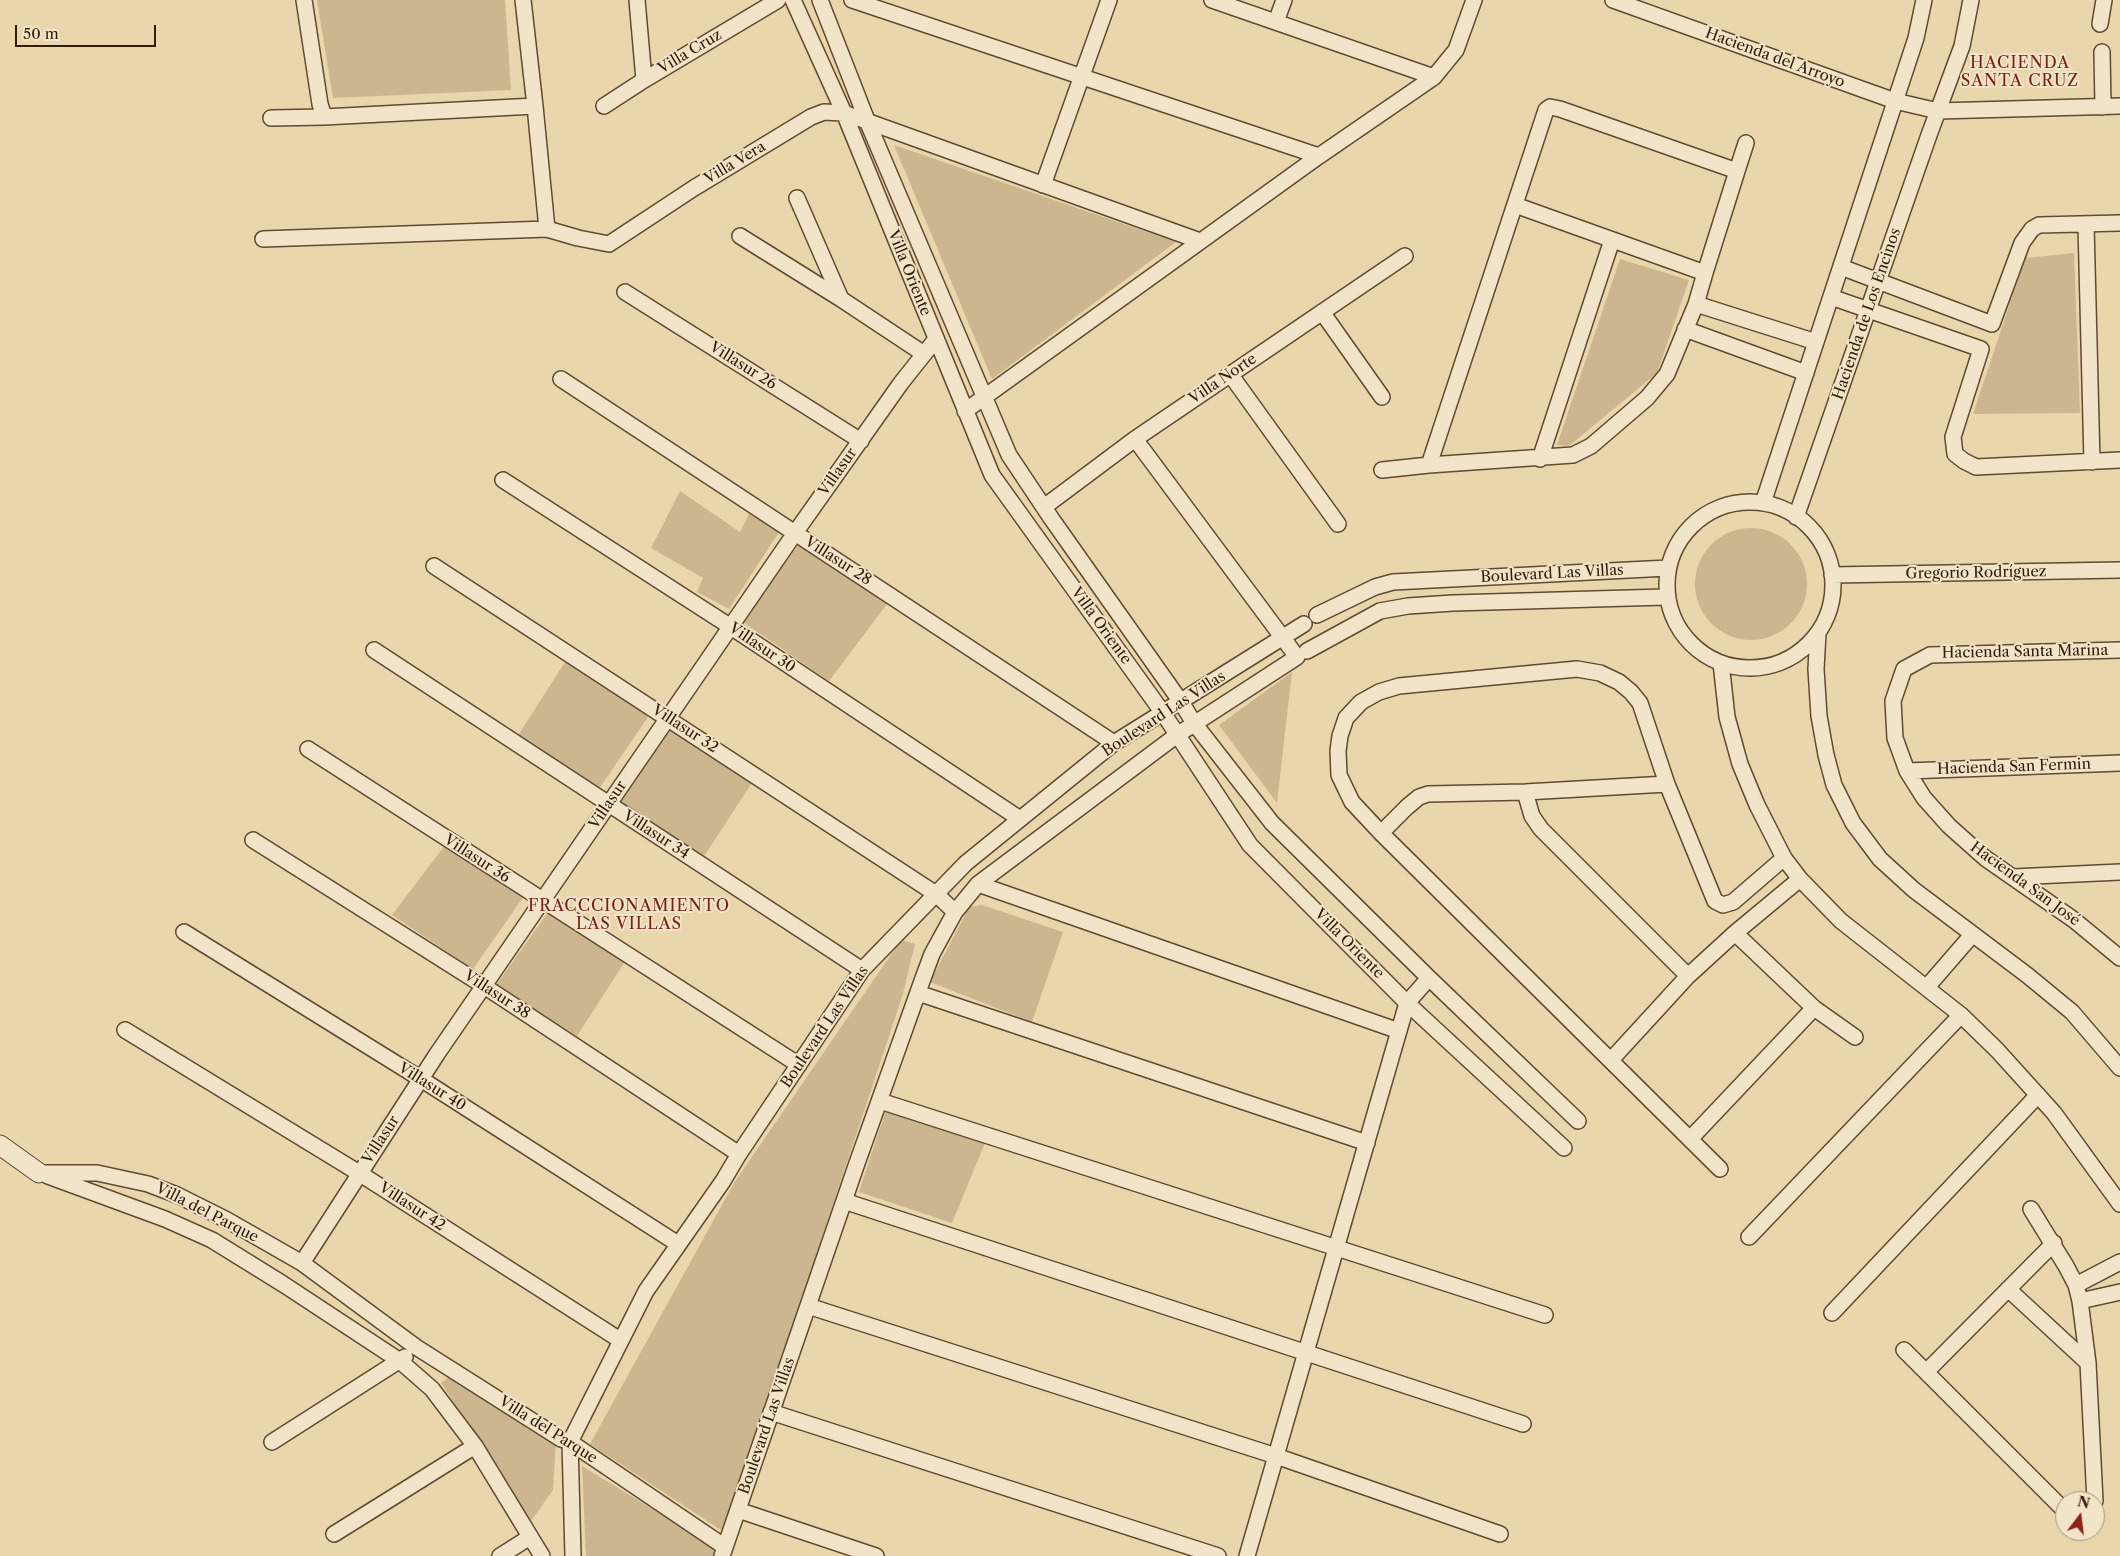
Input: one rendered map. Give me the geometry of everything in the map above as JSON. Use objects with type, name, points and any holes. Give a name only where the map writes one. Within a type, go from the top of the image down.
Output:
[{"type":"street","points":[[304,0],[320,104],[324,117]]},
{"type":"street","points":[[263,238],[547,230],[523,0]]},
{"type":"street","points":[[637,0],[644,80]]},
{"type":"street","name":"Villa Cruz","points":[[604,106],[778,0]]},
{"type":"street","name":"Villa Oriente","points":[[793,0],[844,113],[992,475],[1163,713],[1250,845],[1407,1002],[1564,1148]]},
{"type":"street","name":"Villa Oriente","points":[[820,0],[868,123],[1010,455],[1044,506],[1194,723],[1272,823],[1429,978],[1578,1121]]},
{"type":"street","points":[[852,0],[1320,156]]},
{"type":"street","points":[[1043,185],[1108,0]]},
{"type":"street","points":[[1212,0],[1434,77]]},
{"type":"street","points":[[1276,22],[1284,0]]},
{"type":"street","points":[[965,411],[1200,241],[1434,77],[1456,50],[1474,0]]},
{"type":"street","name":"Hacienda del Arroyo","points":[[1614,0],[1895,101],[1938,111],[2120,106]]},
{"type":"street","points":[[1763,503],[1916,38],[1924,0]]},
{"type":"street","points":[[1938,111],[1962,46],[1971,0]]},
{"type":"street","points":[[2100,24],[2104,0]]},
{"type":"street","points":[[2102,52],[2103,107]]},
{"type":"street","points":[[271,118],[535,106]]},
{"type":"street","points":[[1429,465],[1544,114],[1550,107],[1737,171]]},
{"type":"street","name":"Hacienda de Los Encinos","points":[[1796,517],[1938,111]]},
{"type":"street","name":"Villa Vera","points":[[547,230],[610,244],[694,188],[811,117],[824,112],[844,113],[1200,241]]},
{"type":"street","points":[[1382,470],[1572,455],[1590,446],[1648,398],[1667,374],[1696,304],[1746,143]]},
{"type":"street","points":[[797,198],[841,299]]},
{"type":"street","points":[[1515,205],[1705,273]]},
{"type":"street","points":[[1841,267],[1992,324],[2022,244],[2032,229],[2039,225],[2120,223]]},
{"type":"street","points":[[2086,225],[2092,462]]},
{"type":"street","points":[[740,236],[924,354]]},
{"type":"street","points":[[1540,459],[1612,240]]},
{"type":"street","name":"Villa Norte","points":[[1044,506],[1135,439],[1405,256]]},
{"type":"street","name":"Villasur 26","points":[[625,292],[861,441]]},
{"type":"street","points":[[1831,297],[1981,349],[1953,437],[1955,454],[1964,461],[1976,467],[2120,460]]},
{"type":"street","points":[[1696,304],[1816,342]]},
{"type":"street","points":[[1322,312],[1382,397]]},
{"type":"street","points":[[1686,329],[1806,373]]},
{"type":"street","name":"Villasur","points":[[302,1263],[420,1080],[542,901],[796,533],[936,339]]},
{"type":"street","points":[[1230,374],[1338,524]]},
{"type":"street","name":"Villasur 28","points":[[561,379],[1114,743]]},
{"type":"street","points":[[1135,439],[1284,637],[1302,654]]},
{"type":"street","name":"Villasur 30","points":[[503,480],[731,627],[1020,819]]},
{"type":"street","points":[[1735,503],[1763,503],[1775,506],[1796,517],[1817,536],[1829,561],[1832,575],[1830,605],[1826,620],[1818,633],[1796,654],[1767,666],[1752,668],[1721,663],[1696,648],[1677,625],[1665,596],[1668,568],[1678,542],[1687,530],[1708,513],[1735,503]]},
{"type":"street","name":"Villasur 32","points":[[434,566],[936,894],[955,912]]},
{"type":"street","name":"Boulevard Las Villas","points":[[1317,615],[1350,598],[1383,584],[1393,582],[1668,568]]},
{"type":"street","name":"Gregorio Rodríguez","points":[[1832,575],[2120,570]]},
{"type":"street","name":"Boulevard Las Villas","points":[[724,1551],[844,1201],[932,954],[966,896],[978,884],[1194,723],[1302,654],[1380,611],[1408,606],[1452,603],[1665,596]]},
{"type":"street","points":[[1350,598],[1354,625]]},
{"type":"street","name":"Boulevard Las Villas","points":[[573,1556],[570,1442],[620,1340],[646,1291],[723,1182],[739,1154],[862,970],[966,863],[1114,743],[1304,624]]},
{"type":"street","points":[[1818,633],[1816,678],[1819,716],[1826,755],[1834,785],[1853,823],[1880,859],[1914,890],[2027,975],[2072,1012],[2118,1062]]},
{"type":"street","name":"Villasur 34","points":[[374,650],[862,970]]},
{"type":"street","name":"Hacienda Santa Marina","points":[[1904,669],[1930,655],[2120,650]]},
{"type":"street","points":[[1721,663],[1727,717],[1740,764],[1757,805],[1784,858],[1800,879],[1841,921],[1961,1015],[1997,1050],[2054,1113],[2120,1204]]},
{"type":"street","points":[[1720,1169],[1380,833],[1352,802],[1338,775],[1340,736],[1346,718],[1361,702],[1379,692],[1399,686],[1577,669],[1600,673],[1619,682],[1631,692],[1640,704],[1667,784],[1715,901],[1723,905],[1734,902],[1784,858]]},
{"type":"street","name":"Hacienda San José","points":[[1904,669],[1894,701],[1895,738],[1907,771],[1924,798],[1949,826],[1985,858],[2074,920],[2120,958]]},
{"type":"street","name":"Villasur 36","points":[[308,749],[799,1065]]},
{"type":"street","name":"Hacienda San Fermin","points":[[1907,771],[2120,763]]},
{"type":"street","points":[[1380,833],[1419,797],[1428,794],[1525,792],[1667,784]]},
{"type":"street","points":[[1525,792],[1532,816],[1541,829],[1688,976]]},
{"type":"street","name":"Villasur 38","points":[[252,840],[484,986],[739,1154]]},
{"type":"street","points":[[2013,877],[2120,872]]},
{"type":"street","points":[[1611,1060],[1688,976],[1735,933],[1800,879]]},
{"type":"street","points":[[978,884],[1399,1031]]},
{"type":"street","name":"Villasur 40","points":[[184,932],[678,1244]]},
{"type":"street","points":[[1735,933],[1814,1008],[1855,1037]]},
{"type":"street","points":[[1927,987],[1972,935]]},
{"type":"street","points":[[1247,1556],[1407,1002],[1429,978]]},
{"type":"street","points":[[918,993],[1367,1143]]},
{"type":"street","points":[[1690,1139],[1814,1008]]},
{"type":"street","points":[[1749,1237],[1961,1015]]},
{"type":"street","name":"Villasur 42","points":[[125,1030],[360,1173],[620,1340]]},
{"type":"street","points":[[1832,1313],[2038,1095]]},
{"type":"street","points":[[880,1101],[1545,1315]]},
{"type":"street","points":[[0,1146],[39,1173]]},
{"type":"street","name":"Villa del Parque","points":[[39,1173],[96,1173],[148,1184],[177,1195],[227,1220],[302,1263],[416,1347],[561,1439],[570,1442],[724,1551]]},
{"type":"street","name":"Villa del Parque","points":[[39,1173],[165,1219],[212,1240],[400,1361],[432,1389],[475,1446],[542,1556]]},
{"type":"street","points":[[844,1201],[1523,1424]]},
{"type":"street","points":[[2031,1209],[2054,1244],[2076,1285],[2080,1301],[2088,1363],[2094,1491]]},
{"type":"street","points":[[212,1240],[227,1220]]},
{"type":"street","points":[[1926,1372],[2054,1244]]},
{"type":"street","points":[[2076,1285],[2120,1262]]},
{"type":"street","points":[[2008,1289],[2088,1363]]},
{"type":"street","points":[[2080,1301],[2120,1292]]},
{"type":"street","points":[[808,1306],[1276,1456],[1500,1534]]},
{"type":"street","points":[[272,1442],[400,1361],[416,1347]]},
{"type":"street","points":[[1904,1350],[2055,1501]]},
{"type":"street","points":[[771,1412],[1218,1556]]},
{"type":"street","points":[[334,1534],[475,1446]]},
{"type":"street","points":[[738,1510],[876,1556]]},
{"type":"street","points":[[500,1556],[530,1537]]},
{"type":"shaded area","points":[[317,0],[505,0],[511,90],[333,98]]},
{"type":"shaded area","points":[[894,145],[1176,242],[992,379]]},
{"type":"shaded area","points":[[2074,253],[2080,413],[1973,414],[2025,258]]},
{"type":"shaded area","points":[[1620,259],[1689,280],[1657,373],[1569,446],[1557,445]]},
{"type":"shaded area","points":[[680,491],[740,532],[749,514],[779,532],[729,609],[697,592],[703,578],[651,548]]},
{"type":"shaded area","points":[[1751,528],[1773,532],[1791,544],[1803,562],[1807,584],[1803,606],[1791,624],[1773,636],[1751,640],[1729,636],[1711,624],[1699,606],[1695,584],[1699,562],[1711,544],[1729,532]]},
{"type":"shaded area","points":[[799,544],[887,604],[829,681],[743,622]]},
{"type":"shaded area","points":[[567,659],[650,714],[599,789],[517,737]]},
{"type":"shaded area","points":[[1292,672],[1277,803],[1219,725]]},
{"type":"shaded area","points":[[672,726],[753,781],[703,858],[617,800]]},
{"type":"shaded area","points":[[446,844],[524,896],[473,969],[392,915]]},
{"type":"shaded area","points":[[982,905],[1063,932],[1032,1022],[930,982],[969,907]]},
{"type":"shaded area","points":[[549,911],[626,960],[577,1036],[496,985]]},
{"type":"shaded area","points":[[901,940],[915,944],[903,994],[724,1532],[590,1444],[734,1183]]},
{"type":"shaded area","points":[[887,1107],[985,1143],[952,1223],[859,1192]]},
{"type":"shaded area","points":[[453,1374],[556,1441],[553,1490],[531,1521],[441,1383]]},
{"type":"shaded area","points":[[582,1466],[715,1547],[713,1556],[586,1556]]},
{"type":"district","name":"HACIENDA SANTA CRUZ","points":[[2020,72]]},
{"type":"district","name":"FRACCCIONAMIENTO LAS VILLAS","points":[[629,915]]}]
